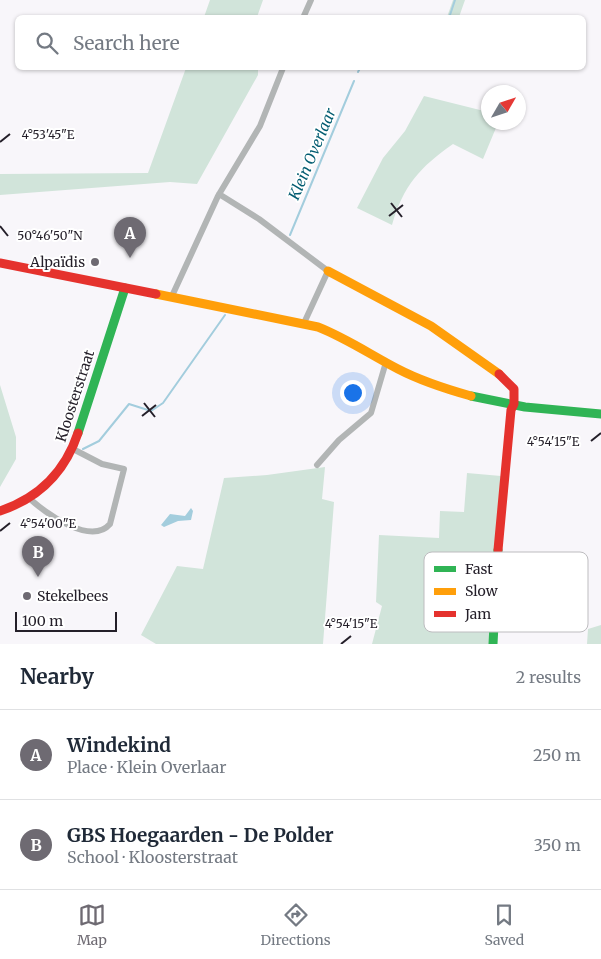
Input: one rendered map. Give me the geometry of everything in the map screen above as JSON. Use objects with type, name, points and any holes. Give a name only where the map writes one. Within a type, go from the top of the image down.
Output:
[{"type":"street","points":[[304,15],[311,0]]},
{"type":"street","points":[[172,296],[219,194],[260,126],[283,70]]},
{"type":"street","points":[[219,194],[259,219],[328,271],[411,314],[512,384],[515,394],[511,410],[499,552]]},
{"type":"street","points":[[0,263],[304,323],[351,340],[386,362],[422,380],[468,394],[514,404],[565,412],[601,414]]},
{"type":"street","points":[[304,323],[328,271]]},
{"type":"street","name":"Kloosterstraat","points":[[0,511],[30,499],[54,480],[64,468],[73,449],[125,288]]},
{"type":"street","points":[[317,465],[339,440],[371,413],[386,362]]},
{"type":"street","points":[[30,499],[64,522],[80,530],[97,533],[106,529],[110,524],[124,469],[102,464],[73,449]]},
{"type":"green space","points":[[210,0],[263,0],[258,15],[205,15]]},
{"type":"green space","points":[[453,0],[465,0],[460,15],[448,15]]},
{"type":"green space","points":[[185,70],[258,70],[258,75],[197,184],[170,182],[0,195],[0,174],[148,173]]},
{"type":"green space","points":[[424,96],[481,110],[481,130],[495,130],[483,159],[453,144],[422,169],[407,188],[396,211],[392,225],[357,208],[383,158],[405,131]]},
{"type":"green space","points":[[0,385],[16,437],[16,459],[0,487]]},
{"type":"green space","points":[[325,467],[322,499],[334,502],[323,644],[156,644],[141,635],[177,566],[203,569],[224,478],[267,475]]},
{"type":"green space","points":[[467,473],[501,476],[496,552],[424,552],[424,632],[492,632],[491,644],[372,644],[382,606],[376,602],[379,535],[439,538],[440,511],[464,512]]},
{"type":"green space","points":[[601,625],[601,644],[587,644],[588,629]]},
{"type":"water","points":[[191,508],[193,511],[191,520],[178,521],[164,527],[161,525],[170,514],[185,516]]},
{"type":"waterway","points":[[450,15],[455,0]]},
{"type":"waterway","name":"Klein Overlaar","points":[[290,235],[354,81]]},
{"type":"waterway","name":"Klein Overlaar","points":[[83,449],[99,441],[129,404],[151,411],[163,403],[225,315]]},
{"type":"traffic: fast","points":[[78,433],[125,288]]},
{"type":"traffic: fast","points":[[471,396],[525,407],[601,414]]},
{"type":"traffic: fast","points":[[493,644],[494,632]]},
{"type":"traffic: slow","points":[[328,271],[431,326],[499,374]]},
{"type":"traffic: slow","points":[[156,294],[318,327],[407,373],[471,396]]},
{"type":"traffic: jam","points":[[0,263],[156,294]]},
{"type":"traffic: jam","points":[[498,550],[511,410],[514,404],[514,389],[499,374]]},
{"type":"traffic: jam","points":[[0,511],[27,499],[49,482],[66,460],[78,433]]},
{"type":"place","name":"Windekind","points":[[130,258]]},
{"type":"place","name":"Alpaïdis","points":[[95,262]]},
{"type":"place","name":"GBS Hoegaarden - De Polder","points":[[38,577]]},
{"type":"place","name":"Stekelbees","points":[[27,596]]}]
